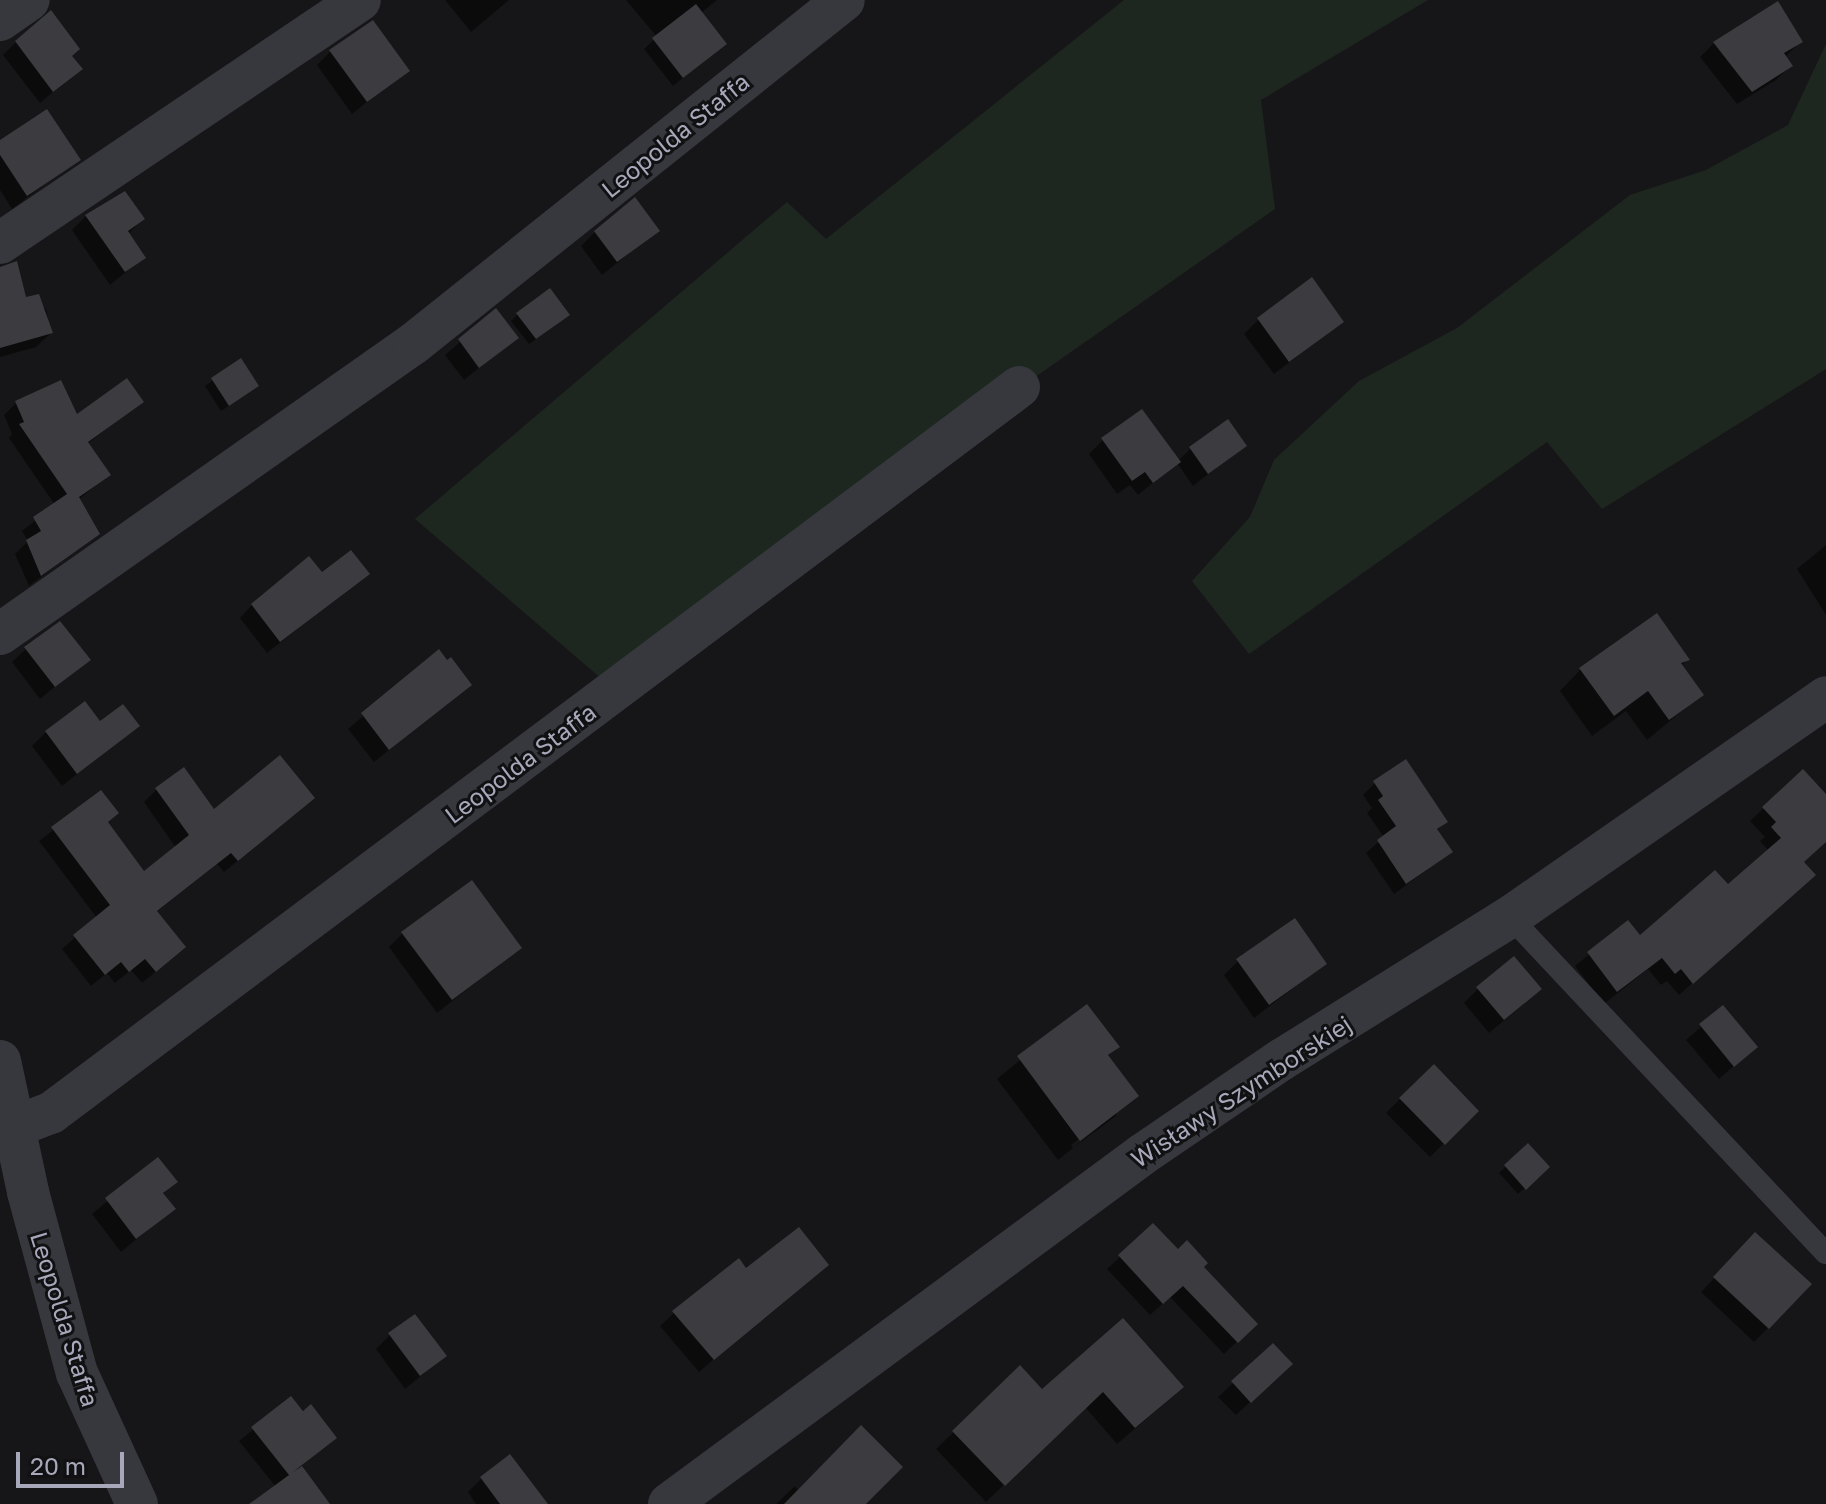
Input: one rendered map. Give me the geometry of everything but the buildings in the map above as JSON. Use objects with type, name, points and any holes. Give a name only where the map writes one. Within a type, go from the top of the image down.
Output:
[{"type":"street","points":[[0,20],[29,0]]},
{"type":"street","points":[[0,243],[360,0]]},
{"type":"street","name":"Leopolda Staffa","points":[[0,634],[413,344],[844,0]]},
{"type":"street","name":"Leopolda Staffa","points":[[12,1153],[51,1113],[1019,387]]},
{"type":"street","name":"Wisławy Szymborskiej","points":[[669,1504],[1155,1146],[1510,917],[1826,697]]},
{"type":"street","name":"Leopolda Staffa","points":[[0,1061],[12,1153],[77,1373],[137,1504]]},
{"type":"lane","points":[[1510,917],[1826,1253]]},
{"type":"shaded area","points":[[1124,0],[1428,0],[1261,100],[1275,209],[603,680],[415,519],[787,202],[826,239]]},
{"type":"shaded area","points":[[1826,44],[1826,369],[1602,509],[1547,442],[1249,654],[1192,581],[1250,517],[1274,460],[1359,381],[1457,328],[1630,195],[1706,170],[1788,125]]}]
